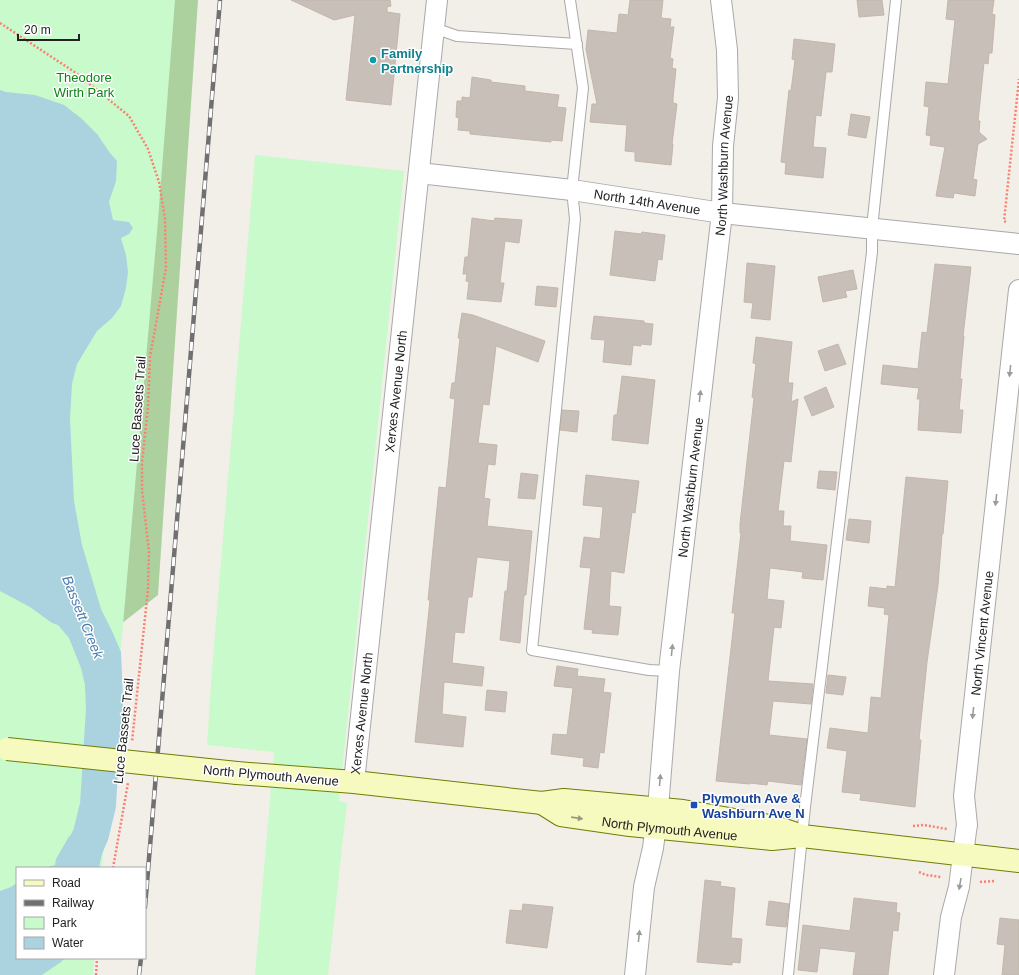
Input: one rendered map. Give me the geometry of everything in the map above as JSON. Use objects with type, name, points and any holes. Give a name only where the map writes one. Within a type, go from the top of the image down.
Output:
[{"type":"street","name":"Xerxes Avenue North","points":[[354,782],[437,0]]},
{"type":"street","name":"North Washburn Avenue","points":[[635,975],[644,887],[653,848],[669,671],[722,213],[723,146],[728,98],[727,50],[721,0]]},
{"type":"street","name":"North 14th Avenue","points":[[419,173],[572,190],[722,213],[1019,244]]},
{"type":"street","name":"North Vincent Avenue","points":[[944,975],[951,917],[960,887],[967,825],[964,796],[1019,290]]},
{"type":"street","name":"North Plymouth Avenue","points":[[3,748],[237,773],[354,782],[542,803],[564,800],[656,818],[683,811],[775,827],[802,836],[1019,860]]},
{"type":"lane","points":[[570,0],[584,88],[572,190],[575,219],[532,650],[649,670],[669,671]]},
{"type":"lane","points":[[788,975],[802,836],[872,252],[872,228],[896,0]]},
{"type":"lane","points":[[434,28],[457,36],[576,44]]},
{"type":"path","name":"Luce Bassets Trail","points":[[0,23],[76,73],[129,116],[148,149],[159,182],[165,219],[166,268],[150,357],[148,408],[142,462],[142,490],[149,552],[148,589],[132,745]]},
{"type":"path","points":[[1009,226],[1004,221],[1019,79]]},
{"type":"path","name":"Luce Bassets Trail","points":[[113,867],[128,777]]},
{"type":"path","points":[[96,975],[98,959]]},
{"type":"green space","points":[[0,0],[198,0],[158,595],[112,631],[0,30]]},
{"type":"green space","name":"Theodore Wirth Park","points":[[0,0],[175,0],[158,220],[102,867],[16,867],[16,959],[94,959],[93,975],[0,975]]},
{"type":"green space","points":[[255,155],[404,171],[339,801],[347,803],[328,975],[255,975],[274,752],[207,745]]},
{"type":"water","points":[[0,90],[35,95],[64,105],[82,119],[97,134],[117,161],[116,181],[109,202],[113,220],[129,222],[133,228],[129,234],[121,238],[126,255],[128,272],[126,288],[121,306],[112,318],[97,331],[77,364],[72,384],[70,419],[74,501],[82,545],[101,609],[121,652],[123,697],[122,736],[88,733],[85,685],[81,668],[69,638],[58,625],[52,623],[30,607],[0,591]]},
{"type":"water","points":[[88,782],[113,785],[110,814],[99,867],[48,867],[55,865],[56,859],[68,838],[80,824],[81,813],[89,795]]},
{"type":"water","points":[[16,884],[16,959],[64,959],[42,975],[0,975],[0,891]]},
{"type":"pier","points":[[86,732],[124,736],[122,738],[88,734]]},
{"type":"building","name":"Family Partnership","points":[[291,0],[390,0],[391,6],[387,7],[387,12],[400,14],[391,105],[346,100],[355,15],[334,20]]},
{"type":"building","points":[[630,0],[663,0],[661,18],[671,19],[670,27],[674,27],[670,58],[673,59],[672,68],[676,69],[673,103],[677,104],[671,165],[635,161],[635,152],[625,151],[627,125],[590,122],[592,104],[597,104],[586,49],[588,30],[617,33],[619,14],[628,15]]},
{"type":"building","points":[[857,0],[882,0],[884,15],[859,17]]},
{"type":"building","points":[[948,0],[994,0],[992,14],[995,15],[992,53],[989,53],[988,64],[984,63],[978,121],[980,121],[979,132],[987,139],[978,144],[973,179],[977,180],[975,196],[954,193],[953,198],[936,196],[945,147],[930,145],[931,136],[926,135],[929,107],[924,106],[926,82],[948,84],[955,20],[946,19]]},
{"type":"building","points":[[794,39],[835,44],[832,72],[826,72],[821,116],[816,115],[813,147],[826,148],[823,178],[785,174],[786,163],[781,162],[789,90],[791,91],[795,60],[792,59]]},
{"type":"building","points":[[472,77],[491,80],[491,82],[525,86],[525,91],[559,95],[557,107],[566,108],[562,141],[551,140],[551,142],[470,134],[470,131],[458,130],[459,118],[456,117],[457,101],[462,101],[462,97],[470,98]]},
{"type":"building","points":[[851,114],[870,117],[866,138],[848,135]]},
{"type":"building","points":[[472,218],[494,221],[495,218],[522,220],[519,243],[505,241],[500,283],[504,283],[501,302],[467,299],[469,282],[466,281],[467,274],[463,274],[465,257],[468,257]]},
{"type":"building","points":[[615,231],[665,235],[662,260],[658,259],[655,281],[610,275]]},
{"type":"building","points":[[747,263],[775,266],[770,320],[751,318],[753,303],[744,302]]},
{"type":"building","points":[[935,264],[971,267],[963,336],[960,379],[962,379],[959,410],[963,410],[961,433],[918,430],[920,399],[917,399],[919,388],[881,384],[883,365],[918,369],[922,332],[927,333]]},
{"type":"building","points":[[853,270],[857,289],[845,291],[847,297],[823,302],[818,277]]},
{"type":"building","points":[[537,286],[558,288],[556,307],[535,305]]},
{"type":"building","points":[[462,313],[473,315],[545,341],[538,362],[496,346],[489,405],[483,404],[478,443],[497,445],[495,465],[488,464],[484,498],[490,499],[487,526],[532,531],[520,643],[500,640],[510,561],[477,557],[472,597],[468,597],[464,633],[455,632],[452,663],[484,667],[482,686],[444,682],[442,714],[466,717],[463,747],[415,742],[430,600],[428,600],[439,487],[446,488],[455,399],[450,398],[452,383],[455,383],[460,338],[458,338]]},
{"type":"building","points":[[594,316],[644,321],[644,323],[653,324],[651,345],[633,345],[631,365],[603,362],[605,340],[591,339]]},
{"type":"building","points":[[756,337],[792,342],[788,383],[793,383],[791,402],[798,399],[791,462],[784,461],[778,511],[784,511],[783,526],[791,526],[790,541],[827,545],[823,580],[802,578],[803,572],[770,568],[767,599],[784,601],[781,628],[774,627],[768,681],[813,684],[811,704],[773,701],[769,735],[807,739],[801,785],[768,781],[767,785],[716,781],[735,613],[732,613],[754,398],[752,397],[756,364],[753,363]]},
{"type":"building","points":[[838,344],[846,364],[825,371],[818,351]]},
{"type":"building","points":[[622,376],[655,380],[648,444],[612,440],[614,415],[617,415]]},
{"type":"building","points":[[826,387],[834,407],[812,416],[804,397]]},
{"type":"building","points":[[562,410],[579,411],[577,432],[560,430]]},
{"type":"building","points":[[819,471],[837,472],[835,490],[817,488]]},
{"type":"building","points":[[521,473],[538,475],[535,499],[518,498]]},
{"type":"building","points":[[586,475],[639,481],[635,513],[632,512],[624,573],[611,571],[609,606],[621,607],[618,635],[592,633],[593,630],[584,629],[591,568],[580,567],[584,537],[600,539],[603,507],[583,505]]},
{"type":"building","points":[[906,477],[948,481],[938,585],[927,662],[919,740],[921,740],[915,807],[860,800],[861,794],[842,792],[847,751],[827,748],[830,728],[868,733],[871,697],[881,698],[889,615],[884,614],[885,608],[868,606],[870,587],[887,589],[887,586],[895,587]]},
{"type":"building","points":[[849,519],[871,521],[869,543],[846,540]]},
{"type":"building","points":[[557,666],[578,669],[577,676],[605,679],[603,692],[611,693],[604,753],[600,752],[598,768],[583,766],[584,758],[551,754],[553,734],[567,735],[573,688],[554,686]]},
{"type":"building","points":[[828,675],[846,677],[843,695],[826,693]]},
{"type":"building","points":[[487,690],[507,692],[505,712],[485,710]]},
{"type":"building","points":[[705,880],[721,882],[720,886],[735,888],[731,938],[742,939],[740,963],[732,962],[732,965],[697,962]]},
{"type":"building","points":[[854,898],[897,903],[896,912],[900,913],[898,931],[893,930],[888,975],[853,975],[856,952],[820,948],[817,972],[798,970],[803,925],[850,931]]},
{"type":"building","points":[[769,901],[789,904],[786,927],[766,925]]},
{"type":"building","points":[[523,904],[553,907],[547,948],[506,943],[510,910],[522,911]]},
{"type":"building","points":[[1000,918],[1019,920],[1019,975],[1002,975],[1005,945],[997,944]]},
{"type":"waterway","name":"Bassett Creek","points":[[76,867],[91,834],[98,805],[104,709],[103,685]]},
{"type":"railway","points":[[146,895],[220,0]]},
{"type":"railway","points":[[139,975],[141,959]]},
{"type":"place","name":"Family Partnership","points":[[373,60]]},
{"type":"place","name":"Plymouth Ave & Washburn Ave N","points":[[694,805]]}]
